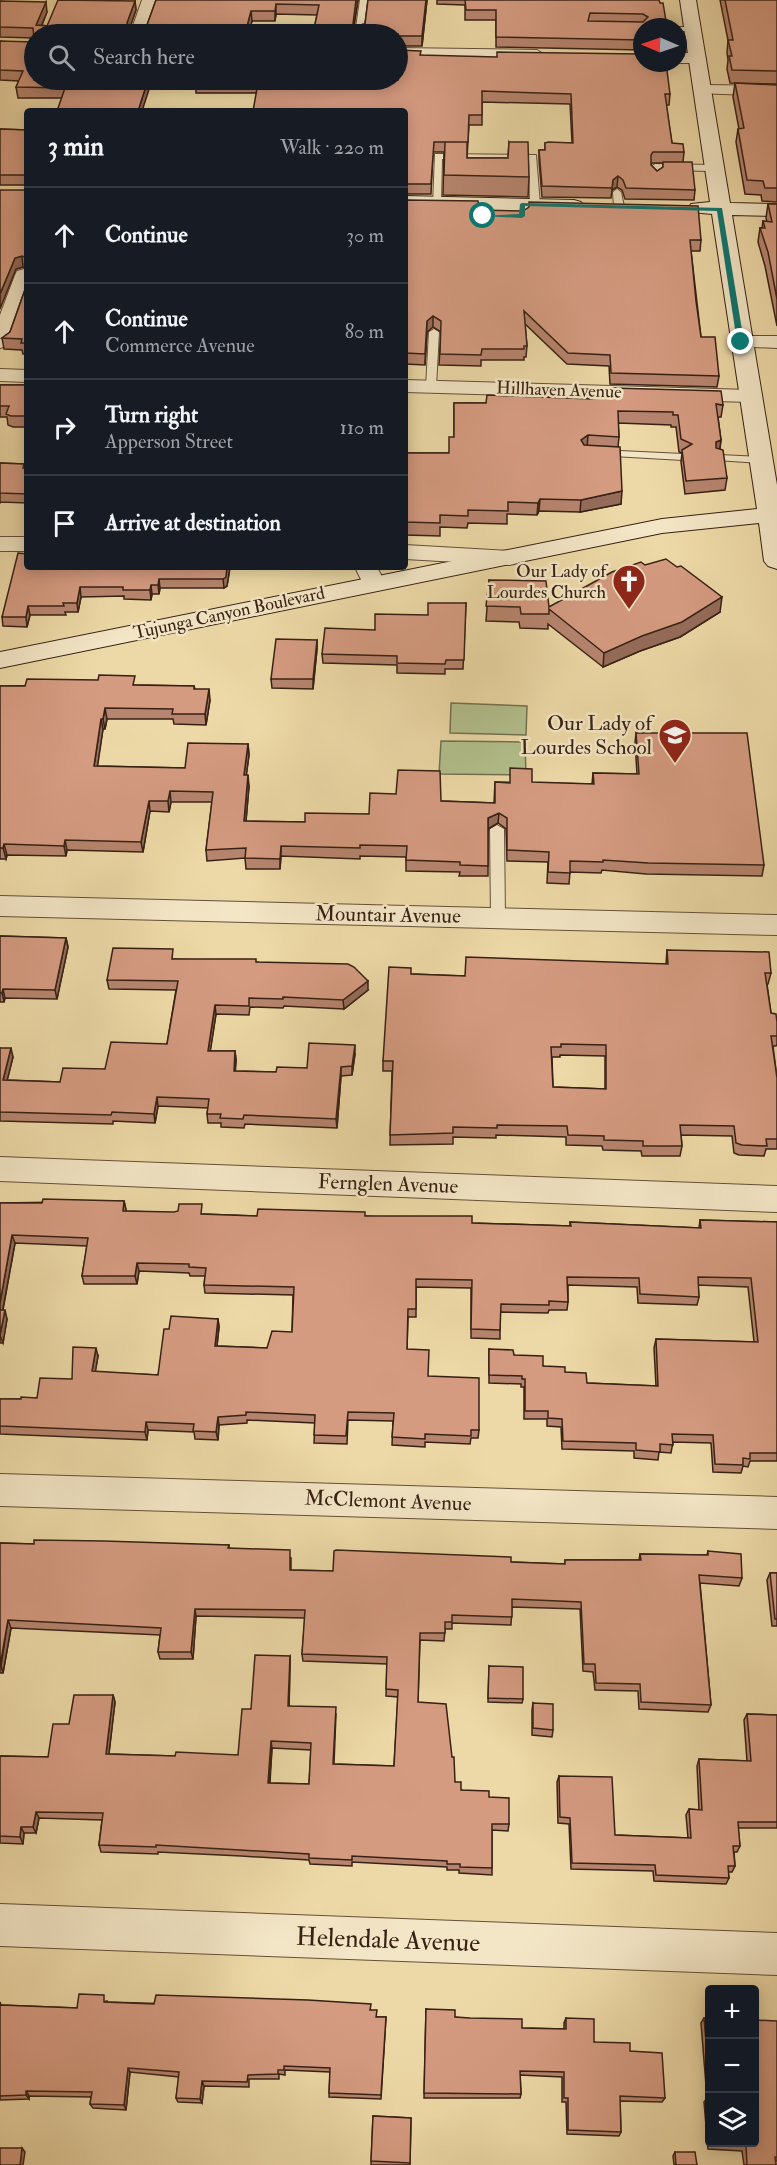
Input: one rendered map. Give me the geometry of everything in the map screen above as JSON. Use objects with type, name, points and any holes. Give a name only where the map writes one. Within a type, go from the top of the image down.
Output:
[{"type":"street","points":[[142,24],[150,0]]},
{"type":"street","points":[[687,18],[688,0]]},
{"type":"street","points":[[408,53],[555,56]]},
{"type":"street","points":[[688,58],[702,90],[760,460],[773,514],[777,561]]},
{"type":"street","points":[[702,90],[777,91]]},
{"type":"street","points":[[408,202],[436,202],[483,209],[606,203],[641,207]]},
{"type":"street","points":[[675,208],[777,210]]},
{"type":"street","points":[[0,342],[24,275]]},
{"type":"street","points":[[741,342],[777,342]]},
{"type":"street","points":[[0,375],[24,376]]},
{"type":"street","name":"Hillhaven Avenue","points":[[408,386],[750,396]]},
{"type":"street","name":"Tujunga Canyon Boulevard","points":[[0,660],[369,575],[510,558],[662,526],[773,514]]},
{"type":"street","points":[[0,544],[24,544]]},
{"type":"street","points":[[408,552],[510,558]]},
{"type":"street","name":"Mountair Avenue","points":[[0,906],[777,925]]},
{"type":"street","name":"Fernglen Avenue","points":[[0,1169],[777,1199]]},
{"type":"street","name":"McClemont Avenue","points":[[0,1490],[777,1513]]},
{"type":"street","name":"Helendale Avenue","points":[[0,1925],[777,1954]]},
{"type":"lane","points":[[360,24],[364,0]]},
{"type":"lane","points":[[436,202],[438,156],[533,157],[527,208]]},
{"type":"lane","points":[[656,176],[655,167],[714,168]]},
{"type":"lane","points":[[431,387],[434,332]]},
{"type":"lane","points":[[587,453],[683,457]]},
{"type":"lane","points":[[720,458],[760,460]]},
{"type":"lane","points":[[497,829],[498,918]]},
{"type":"green space","points":[[451,703],[527,706],[526,735],[450,733]]},
{"type":"green space","points":[[441,741],[525,742],[526,775],[439,774]]},
{"type":"building","points":[[58,0],[135,1],[128,24],[48,24]]},
{"type":"building","points":[[156,0],[356,0],[353,24],[315,24],[319,5],[276,4],[275,11],[251,11],[248,24],[147,24]]},
{"type":"building","points":[[368,0],[426,0],[422,36],[408,36],[408,24],[365,24]]},
{"type":"building","points":[[465,0],[659,0],[663,3],[666,18],[647,18],[643,14],[590,13],[588,21],[633,22],[633,40],[496,37],[496,10],[466,10]]},
{"type":"building","points":[[725,0],[777,0],[777,71],[732,70],[729,56],[732,56],[728,40],[733,40]]},
{"type":"building","points":[[0,1],[46,2],[36,24],[24,24],[24,28],[0,27]]},
{"type":"building","points":[[0,41],[24,42],[24,87],[16,87],[23,71],[0,70]]},
{"type":"building","points":[[408,50],[421,51],[420,55],[497,57],[497,52],[633,54],[633,72],[667,72],[670,94],[665,94],[672,143],[683,144],[684,152],[653,152],[651,165],[657,171],[663,167],[663,162],[692,162],[695,190],[626,188],[623,180],[618,176],[613,180],[612,188],[542,186],[539,150],[545,150],[545,143],[548,142],[573,143],[571,94],[482,91],[482,115],[469,115],[468,142],[434,142],[431,184],[408,184],[408,108],[254,108],[257,90],[408,90]]},
{"type":"building","points":[[735,83],[777,85],[777,188],[765,188],[763,181],[747,180],[738,129],[744,128]]},
{"type":"building","points":[[64,90],[145,90],[139,108],[58,108]]},
{"type":"building","points":[[0,129],[24,130],[24,175],[0,175]]},
{"type":"building","points":[[445,142],[467,142],[467,158],[508,158],[509,142],[528,142],[529,177],[444,175]]},
{"type":"building","points":[[0,190],[24,190],[24,257],[15,258],[0,294]]},
{"type":"building","points":[[408,200],[478,201],[480,210],[523,211],[529,207],[529,202],[698,206],[701,240],[690,240],[696,301],[701,337],[715,337],[719,376],[611,373],[610,355],[568,353],[524,311],[527,346],[524,346],[524,349],[482,349],[481,355],[440,354],[441,321],[433,316],[427,321],[425,354],[408,353]]},
{"type":"building","points":[[768,204],[777,204],[777,299],[768,252],[760,228],[765,228],[763,221],[772,222]]},
{"type":"building","points":[[24,292],[24,343],[21,343],[22,339],[2,338],[10,332]]},
{"type":"building","points":[[0,385],[24,385],[24,416],[6,414],[9,406],[0,406]]},
{"type":"building","points":[[613,388],[721,391],[723,405],[716,404],[721,440],[716,442],[716,448],[723,450],[727,478],[686,481],[682,450],[692,444],[681,439],[678,415],[673,415],[673,412],[618,411],[619,437],[588,435],[581,440],[584,445],[620,447],[622,491],[581,500],[540,499],[538,503],[508,502],[508,511],[468,510],[468,516],[440,515],[440,523],[408,522],[408,453],[449,453],[449,437],[454,437],[454,403],[486,403],[487,395],[592,399],[592,395],[613,396]]},
{"type":"building","points":[[0,463],[24,464],[24,494],[0,493]]},
{"type":"building","points":[[18,553],[24,554],[24,570],[227,570],[226,577],[223,579],[159,579],[158,585],[151,585],[150,590],[123,590],[123,587],[80,587],[77,603],[63,603],[64,606],[28,606],[26,617],[2,617]]},
{"type":"building","points":[[666,559],[677,567],[681,566],[722,597],[682,622],[604,653],[549,609],[549,614],[521,614],[520,607],[486,606],[489,580],[546,581],[549,607],[612,572],[641,562],[645,565]]},
{"type":"building","points":[[428,603],[466,603],[464,660],[446,660],[445,664],[397,663],[397,656],[322,654],[325,628],[375,630],[375,614],[428,615]]},
{"type":"building","points":[[276,639],[317,640],[313,679],[271,679]]},
{"type":"building","points":[[99,675],[135,676],[133,685],[194,686],[194,689],[209,689],[205,714],[172,714],[173,709],[105,708],[103,719],[101,719],[94,766],[185,768],[188,743],[248,744],[244,775],[248,775],[244,821],[305,822],[305,813],[369,814],[370,793],[396,794],[398,770],[440,771],[441,801],[495,803],[495,782],[510,783],[510,768],[532,769],[532,782],[594,784],[593,773],[639,774],[636,733],[747,733],[764,865],[570,861],[570,873],[548,872],[549,852],[507,850],[507,818],[499,813],[488,818],[488,866],[460,865],[460,862],[406,860],[407,846],[360,845],[360,848],[281,846],[280,859],[245,858],[246,848],[206,850],[213,792],[170,791],[168,801],[149,801],[141,842],[65,840],[64,846],[4,844],[3,848],[0,848],[0,686],[25,686],[27,679],[98,680]]},
{"type":"building","points":[[0,936],[66,938],[55,990],[3,989],[0,993]]},
{"type":"building","points":[[113,948],[173,949],[172,959],[256,959],[256,962],[348,964],[354,967],[368,981],[343,1000],[249,998],[249,1006],[215,1005],[208,1051],[235,1051],[234,1071],[276,1072],[277,1067],[307,1068],[309,1043],[355,1045],[352,1066],[341,1067],[336,1119],[244,1115],[243,1119],[220,1118],[221,1114],[207,1114],[209,1099],[157,1097],[154,1114],[0,1112],[0,1048],[11,1048],[3,1080],[60,1082],[63,1068],[105,1069],[111,1042],[167,1044],[178,981],[107,980]]},
{"type":"building","points":[[667,950],[769,952],[771,973],[765,973],[771,1013],[776,1014],[777,1022],[777,1036],[771,1036],[777,1078],[777,1139],[766,1139],[767,1146],[736,1143],[734,1126],[680,1125],[682,1146],[643,1146],[643,1141],[604,1140],[604,1136],[568,1135],[567,1126],[453,1127],[453,1133],[390,1135],[393,1061],[383,1061],[389,967],[411,968],[411,974],[465,976],[466,957],[668,964]],"holes":[[[561,1044],[606,1045],[606,1089],[553,1087],[551,1047],[561,1047]]]},
{"type":"building","points":[[43,1199],[124,1201],[123,1211],[174,1212],[178,1211],[179,1204],[202,1204],[201,1214],[257,1216],[258,1209],[365,1212],[365,1216],[472,1216],[472,1223],[571,1226],[570,1222],[701,1228],[700,1220],[777,1222],[777,1453],[750,1453],[750,1459],[743,1458],[743,1465],[715,1464],[713,1435],[672,1434],[673,1445],[660,1444],[660,1452],[636,1450],[636,1443],[563,1441],[562,1419],[548,1418],[548,1411],[525,1411],[525,1379],[522,1379],[522,1376],[489,1375],[489,1349],[513,1350],[514,1355],[543,1356],[543,1366],[565,1367],[565,1372],[586,1373],[587,1383],[658,1386],[656,1339],[758,1342],[751,1278],[698,1277],[699,1297],[640,1294],[639,1278],[567,1277],[568,1302],[549,1301],[549,1305],[501,1304],[500,1330],[471,1329],[472,1280],[416,1279],[416,1309],[408,1309],[407,1349],[429,1350],[428,1376],[479,1378],[479,1430],[471,1430],[471,1436],[425,1434],[425,1439],[392,1437],[394,1413],[348,1412],[346,1436],[314,1435],[315,1415],[246,1412],[246,1415],[218,1417],[216,1432],[193,1431],[194,1424],[146,1422],[145,1432],[0,1426],[0,1399],[37,1398],[40,1378],[72,1379],[73,1347],[96,1348],[92,1371],[158,1375],[164,1329],[169,1329],[171,1316],[218,1319],[215,1346],[267,1348],[272,1331],[292,1332],[294,1287],[204,1285],[206,1268],[189,1267],[189,1264],[137,1263],[135,1276],[82,1276],[88,1238],[12,1235],[0,1303],[0,1203],[42,1203]]},
{"type":"building","points":[[0,1310],[5,1310],[0,1335]]},
{"type":"building","points":[[34,1540],[104,1541],[229,1545],[228,1548],[290,1550],[290,1570],[333,1571],[334,1551],[336,1550],[511,1557],[511,1562],[565,1564],[565,1560],[641,1560],[640,1554],[708,1555],[708,1551],[741,1554],[742,1578],[699,1575],[711,1705],[641,1702],[640,1684],[596,1683],[595,1664],[584,1664],[581,1602],[512,1599],[512,1617],[452,1615],[452,1622],[445,1622],[445,1633],[420,1633],[418,1702],[446,1704],[452,1757],[454,1757],[455,1782],[461,1782],[461,1790],[489,1791],[489,1797],[509,1798],[509,1824],[492,1824],[492,1868],[460,1867],[460,1864],[447,1864],[447,1861],[352,1856],[352,1860],[309,1858],[309,1854],[156,1845],[156,1847],[99,1845],[103,1813],[36,1812],[33,1827],[21,1827],[20,1837],[0,1836],[0,1756],[48,1757],[53,1724],[69,1724],[74,1695],[113,1695],[106,1754],[175,1756],[176,1752],[238,1755],[242,1709],[251,1709],[255,1655],[290,1656],[288,1706],[336,1707],[333,1764],[394,1766],[398,1690],[386,1689],[387,1657],[302,1654],[305,1610],[195,1609],[191,1652],[158,1652],[161,1628],[8,1620],[0,1666],[0,1543],[34,1544]],"holes":[[[271,1741],[311,1743],[309,1784],[268,1783]]]},
{"type":"building","points":[[770,1573],[777,1573],[777,1619],[775,1619]]},
{"type":"building","points":[[489,1666],[523,1667],[523,1699],[488,1698]]},
{"type":"building","points":[[533,1703],[553,1704],[553,1730],[533,1728]]},
{"type":"building","points":[[747,1714],[777,1715],[777,1822],[738,1822],[740,1846],[733,1846],[735,1866],[728,1866],[729,1878],[656,1875],[655,1865],[572,1863],[570,1818],[560,1817],[559,1776],[612,1777],[615,1835],[691,1838],[689,1809],[702,1810],[699,1759],[751,1761]]},
{"type":"building","points":[[79,1994],[104,1995],[104,2002],[154,2004],[156,1995],[371,2004],[370,2010],[377,2010],[376,2017],[386,2017],[381,2095],[329,2093],[330,2068],[284,2066],[284,2070],[278,2070],[278,2074],[248,2075],[247,2082],[202,2081],[200,2099],[176,2098],[179,2072],[128,2068],[124,2105],[90,2104],[92,2092],[26,2091],[26,2095],[0,2096],[0,2005],[77,2008]]},
{"type":"building","points":[[426,2009],[455,2010],[455,2017],[522,2019],[522,2028],[566,2029],[566,2018],[594,2019],[594,2042],[630,2043],[630,2051],[662,2053],[665,2098],[620,2096],[621,2132],[568,2130],[568,2098],[564,2098],[564,2072],[520,2071],[521,2094],[424,2093]]},
{"type":"building","points":[[759,2020],[777,2021],[776,2165],[747,2165],[746,2147],[759,2147]]},
{"type":"building","points":[[373,2116],[411,2118],[410,2163],[371,2161]]},
{"type":"building","points":[[0,2148],[22,2148],[20,2165],[0,2165]]},
{"type":"building","points":[[675,2152],[695,2152],[697,2165],[676,2165]]},
{"type":"place","name":"Our Lady of Lourdes Church","points":[[629,610]]},
{"type":"place","name":"Our Lady of Lourdes School","points":[[675,764]]},
{"type":"route","points":[[483,216],[522,216],[522,204],[720,209],[741,342]]}]
